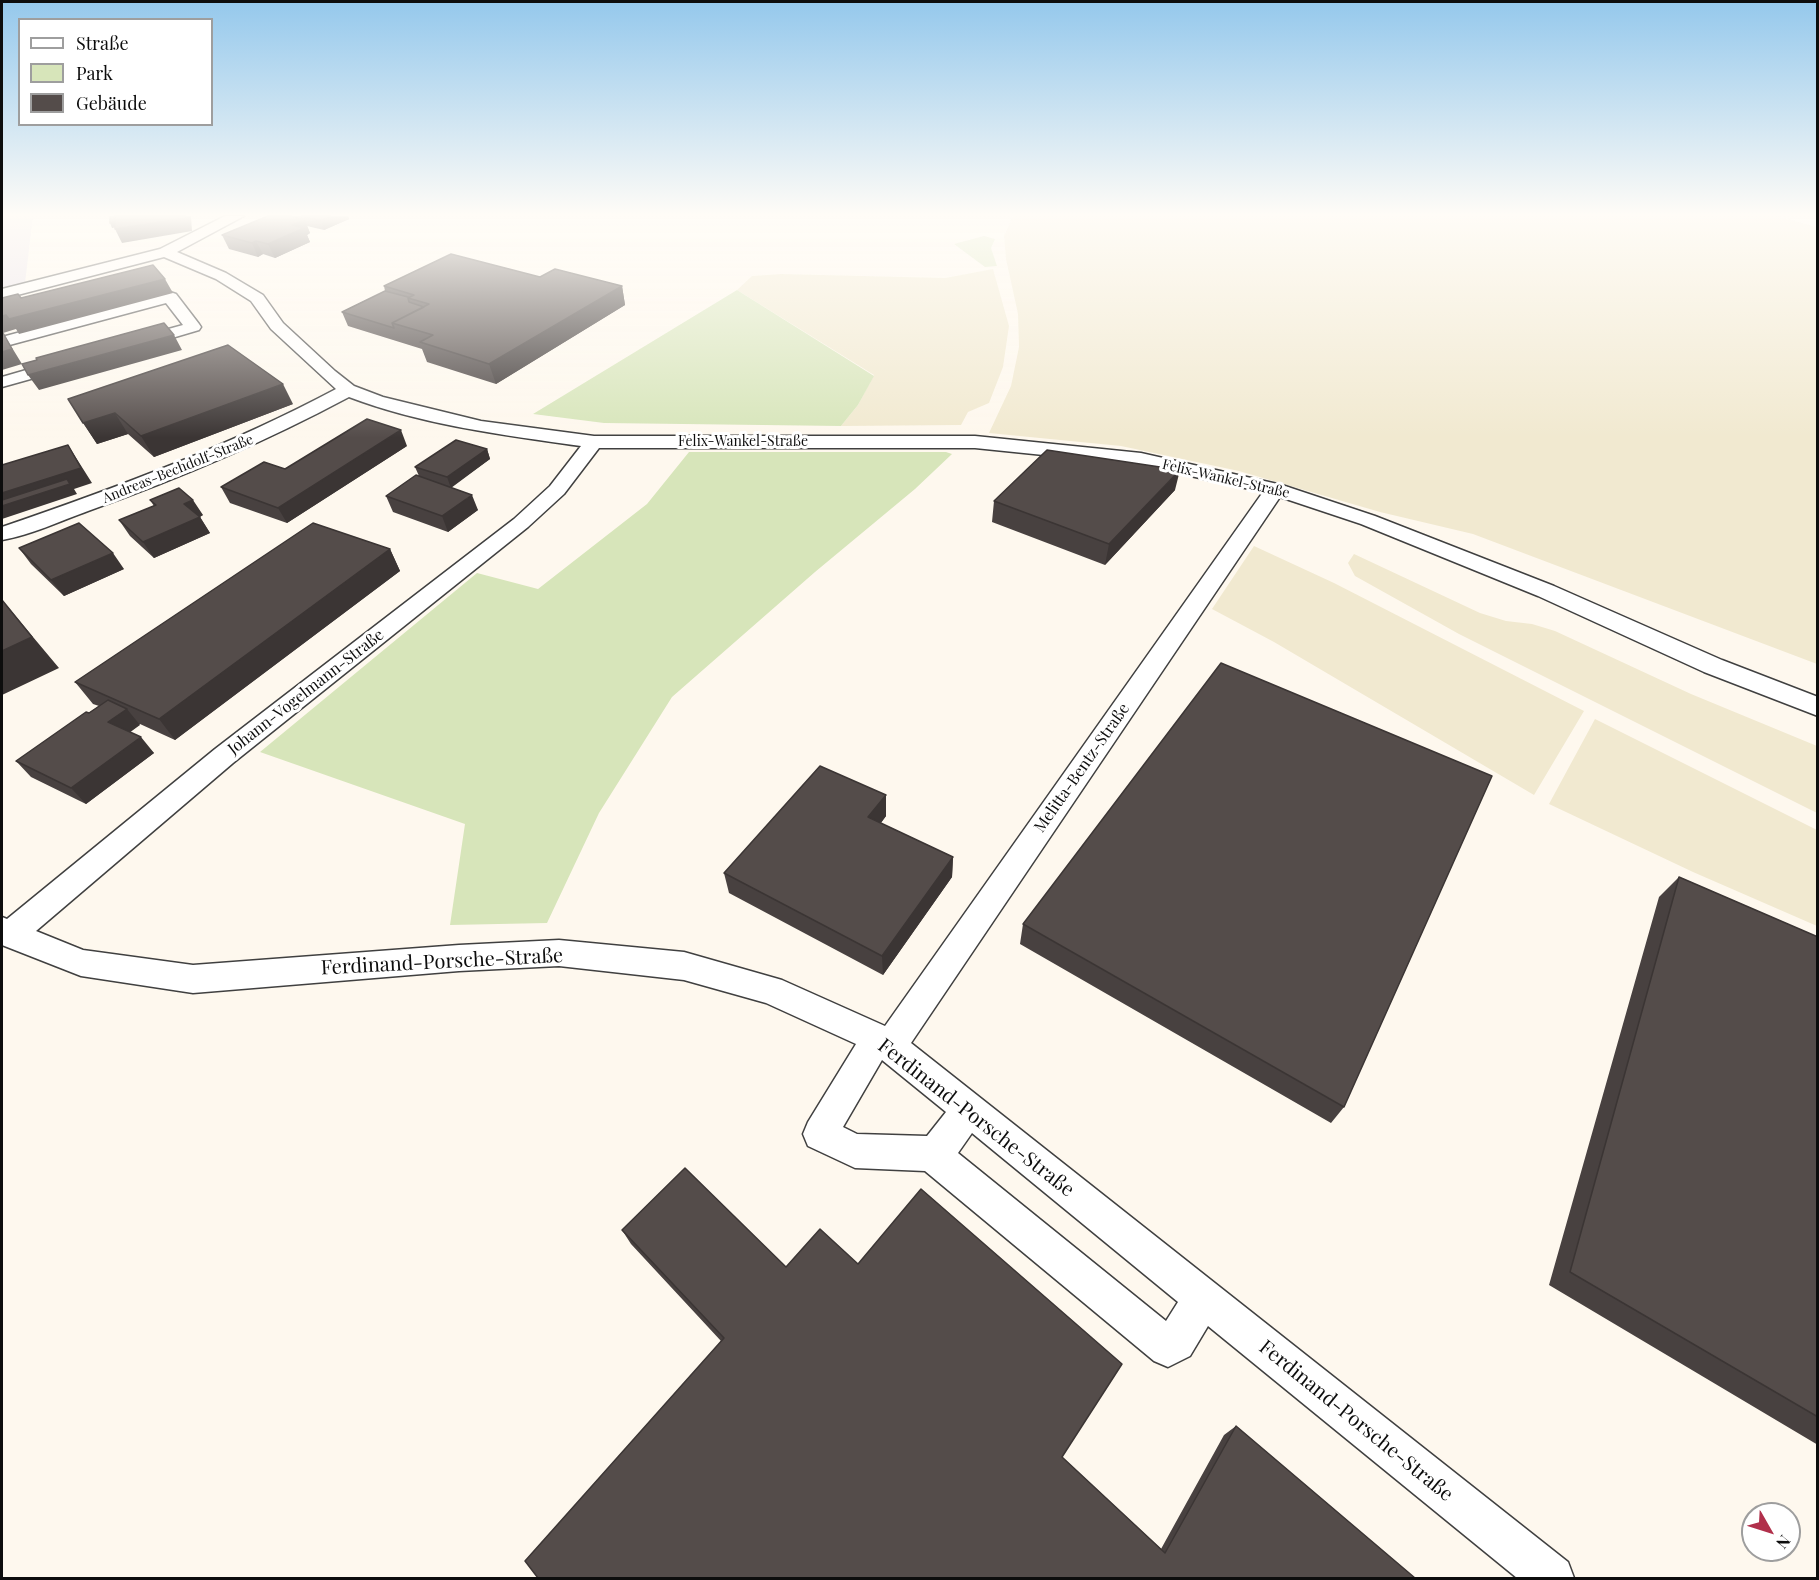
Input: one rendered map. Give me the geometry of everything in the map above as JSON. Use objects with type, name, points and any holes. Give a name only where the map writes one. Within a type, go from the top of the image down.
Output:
[{"type":"street","points":[[2,294],[19,290]]},
{"type":"street","name":"Felix-Wankel-Straße","points":[[243,290],[256,298],[278,326],[329,375],[348,390],[377,401],[471,425],[594,442],[975,442],[1141,459],[1275,489],[1368,520],[1546,591],[1713,666],[1818,707]]},
{"type":"street","points":[[2,342],[170,297],[193,327],[125,346]]},
{"type":"street","points":[[2,382],[80,360]]},
{"type":"street","name":"Andreas-Bechdolf-Straße","points":[[2,534],[128,492],[230,450],[299,417],[348,390]]},
{"type":"street","name":"Johann-Vogelmann-Straße","points":[[6,932],[224,756],[521,523],[557,490],[594,442]]},
{"type":"street","name":"Melitta-Bentz-Straße","points":[[935,1154],[855,1151],[820,1134],[1275,489]]},
{"type":"street","name":"Ferdinand-Porsche-Straße","points":[[6,932],[81,963],[193,979],[459,958],[559,953],[684,966],[771,990],[847,1023],[883,1043],[1552,1578]]},
{"type":"street","points":[[969,1110],[935,1154],[1168,1347],[1176,1342],[1203,1298]]},
{"type":"shaded area","points":[[737,290],[999,290],[1009,326],[1003,367],[989,403],[968,412],[961,425],[841,426],[858,405],[874,375]]},
{"type":"shaded area","points":[[1013,290],[1817,290],[1817,664],[1473,534],[1380,512],[1239,471],[1121,446],[989,433],[1011,386],[1019,347],[1018,314]]},
{"type":"shaded area","points":[[1254,546],[1334,583],[1584,711],[1534,795],[1274,642],[1212,609]]},
{"type":"shaded area","points":[[1354,554],[1480,613],[1555,631],[1691,694],[1817,746],[1817,813],[1459,634],[1355,576],[1348,563]]},
{"type":"shaded area","points":[[1595,719],[1817,830],[1817,926],[1693,872],[1549,804]]},
{"type":"green space","points":[[737,290],[874,376],[858,405],[841,426],[604,423],[533,414]]},
{"type":"green space","points":[[689,452],[946,452],[952,454],[915,489],[815,572],[672,697],[599,813],[547,923],[450,925],[465,824],[260,752],[477,573],[538,589],[647,504]]},
{"type":"building","points":[[54,290],[123,290],[9,319],[6,315],[2,316],[2,298],[18,294],[21,298]]},
{"type":"building","points":[[396,290],[616,290],[489,364],[420,342],[433,335],[392,323],[429,304],[408,298],[414,295]]},
{"type":"building","points":[[385,291],[408,297],[409,302],[424,307],[392,323],[394,328],[342,312]]},
{"type":"building","points":[[164,323],[174,335],[28,375],[22,364],[37,360],[36,358]]},
{"type":"building","points":[[2,331],[12,349],[2,352]]},
{"type":"building","points":[[228,345],[283,384],[141,436],[115,413],[83,423],[68,399]]},
{"type":"building","points":[[367,419],[401,430],[278,508],[221,487],[264,462],[285,469]]},
{"type":"building","points":[[456,440],[487,449],[447,477],[415,467]]},
{"type":"building","points":[[68,445],[81,468],[2,493],[2,465]]},
{"type":"building","points":[[1047,450],[1180,470],[1109,544],[994,501]]},
{"type":"building","points":[[416,475],[472,495],[442,516],[386,496]]},
{"type":"building","points":[[67,479],[70,484],[2,506],[2,500]]},
{"type":"building","points":[[179,488],[193,500],[184,504],[200,517],[143,542],[119,520],[156,505],[150,500]]},
{"type":"building","points":[[79,523],[113,553],[51,580],[19,548]]},
{"type":"building","points":[[313,523],[390,549],[159,719],[75,682]]},
{"type":"building","points":[[2,600],[32,637],[2,651]]},
{"type":"building","points":[[1221,663],[1492,776],[1344,1107],[1023,924]]},
{"type":"building","points":[[108,700],[127,709],[108,722],[141,737],[71,788],[16,761],[86,712],[89,713]]},
{"type":"building","points":[[820,766],[886,795],[868,817],[953,857],[882,956],[724,873]]},
{"type":"building","points":[[1679,877],[1818,937],[1818,1417],[1570,1272]]},
{"type":"building","points":[[685,1168],[786,1267],[820,1229],[858,1264],[921,1189],[1122,1364],[1062,1457],[1165,1553],[1236,1426],[1415,1578],[538,1578],[525,1561],[724,1338],[622,1230]]}]
